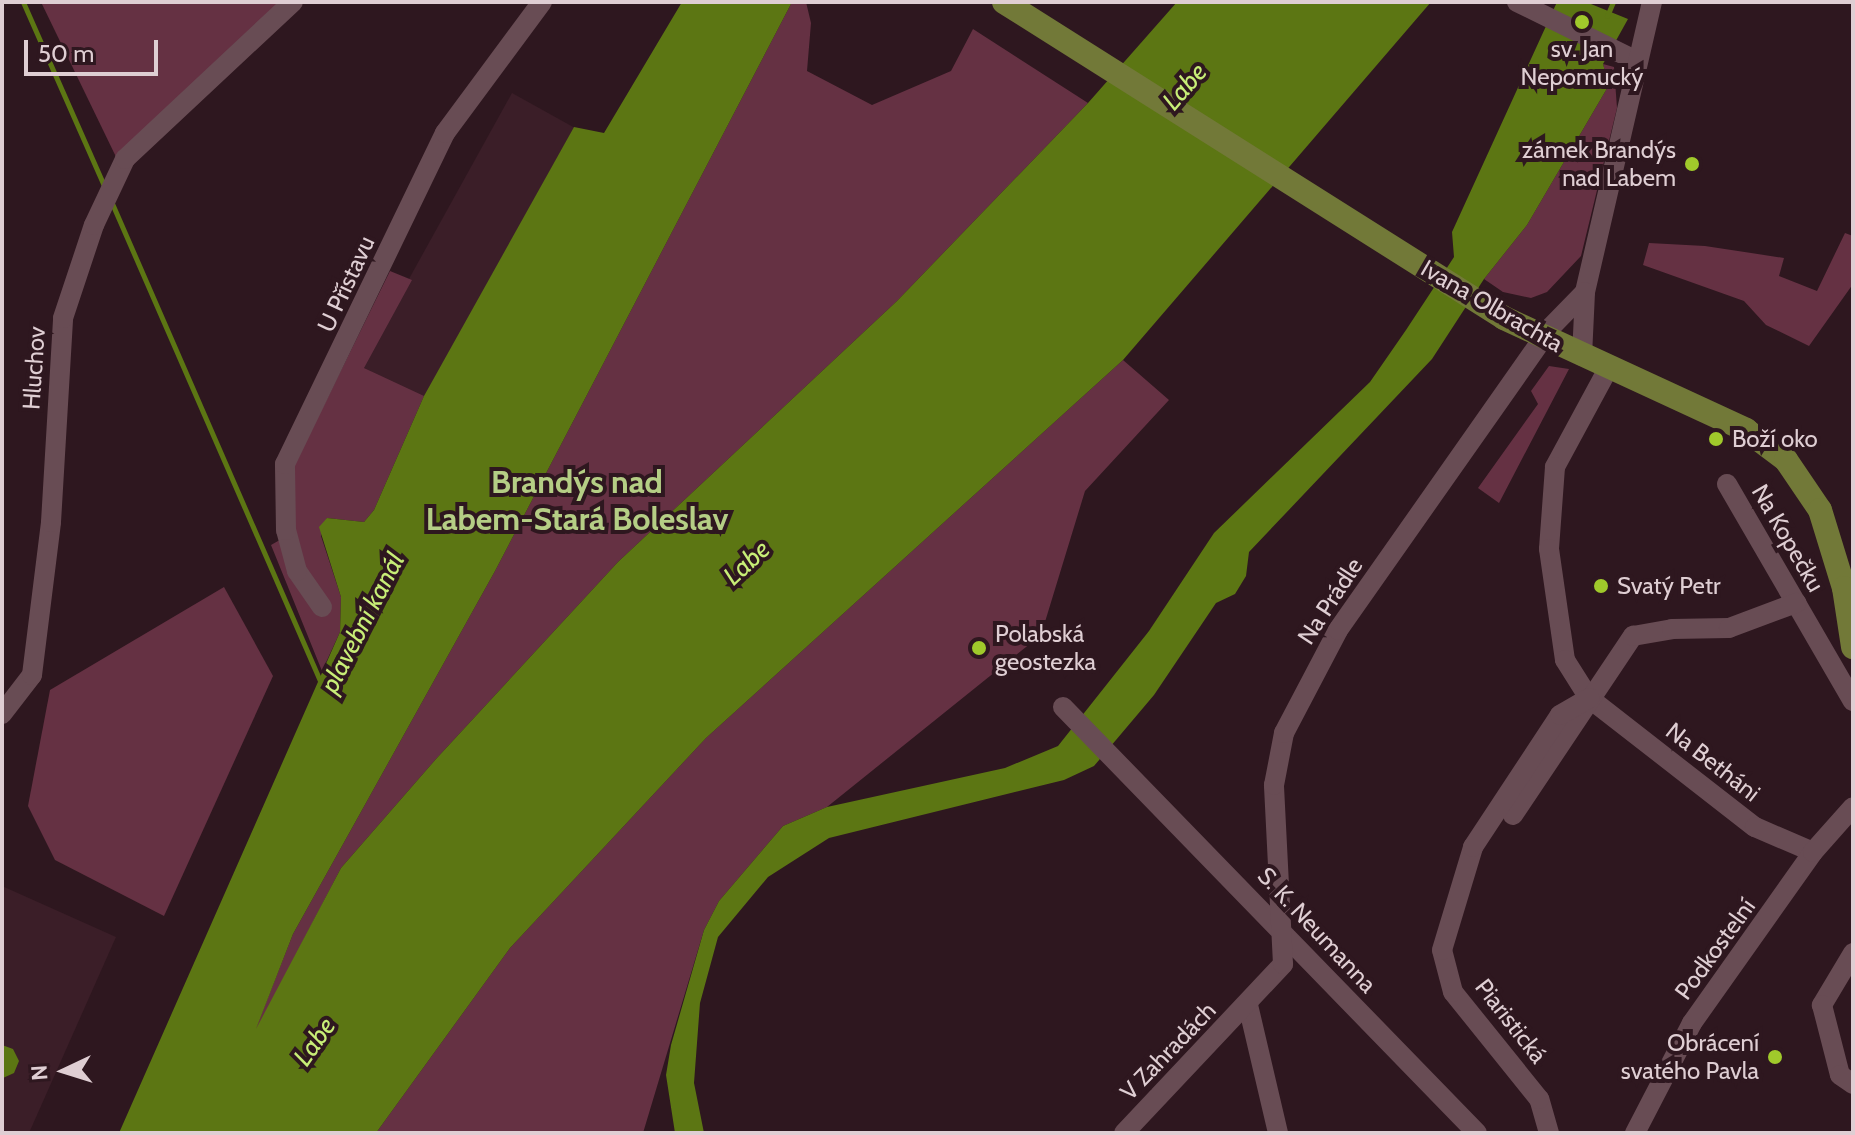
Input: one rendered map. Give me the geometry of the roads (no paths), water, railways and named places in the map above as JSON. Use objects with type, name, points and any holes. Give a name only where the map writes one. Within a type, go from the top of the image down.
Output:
[{"type":"main road","name":"Ivana Olbrachta","points":[[1004,2],[1485,307],[1544,341],[1609,367],[1746,430],[1796,472],[1820,510],[1835,554],[1853,647]]},
{"type":"street","name":"Hluchov","points":[[2,714],[32,675],[51,522],[63,318],[97,219],[125,159],[293,2]]},
{"type":"street","name":"U Přístavu","points":[[322,607],[297,571],[286,530],[285,464],[445,133],[542,2]]},
{"type":"street","points":[[1517,2],[1637,61]]},
{"type":"street","points":[[1582,356],[1585,292],[1652,2]]},
{"type":"street","name":"Na Prádle","points":[[1248,1005],[1283,964],[1274,785],[1284,733],[1338,630],[1544,341],[1585,292]]},
{"type":"street","name":"Na Betháni","points":[[1609,367],[1555,467],[1549,549],[1565,660],[1589,698],[1755,827],[1813,852]]},
{"type":"street","name":"Na Kopečku","points":[[1727,484],[1853,701]]},
{"type":"street","points":[[1513,815],[1633,636],[1672,629],[1729,628],[1796,603]]},
{"type":"street","name":"Piaristická","points":[[1549,1133],[1539,1099],[1453,992],[1442,950],[1473,847],[1560,715],[1589,698]]},
{"type":"street","name":"S. K. Neumanna","points":[[1063,707],[1477,1133]]},
{"type":"street","name":"Podkostelní","points":[[1635,1133],[1692,1023],[1813,852],[1853,807]]},
{"type":"street","points":[[1853,953],[1822,1005],[1840,1075],[1853,1084]]},
{"type":"street","points":[[1248,1005],[1278,1133]]},
{"type":"street","name":"V Zahradách","points":[[1124,1133],[1248,1005]]},
{"type":"water","points":[[682,2],[792,2],[495,571],[293,934],[256,1029],[341,868],[436,759],[618,562],[897,301],[1088,103],[1177,2],[1431,2],[1123,360],[706,738],[510,948],[376,1133],[119,1133],[340,632],[341,597],[319,527],[327,518],[364,522],[374,510],[424,396],[574,127],[604,133]]},
{"type":"water","points":[[1557,2],[1586,2],[1628,19],[1603,64],[1609,85],[1527,225],[1484,279],[1432,359],[1249,552],[1246,576],[1235,594],[1216,603],[1154,695],[1094,766],[1064,780],[829,838],[768,877],[718,937],[700,1003],[694,1083],[704,1133],[675,1133],[666,1075],[671,1045],[704,930],[719,901],[783,826],[827,807],[1005,768],[1058,746],[1149,631],[1214,533],[1370,382],[1406,330],[1454,257],[1452,232]]},
{"type":"water","points":[[2,1045],[13,1049],[19,1061],[14,1073],[3,1078]]},
{"type":"waterway","points":[[23,2],[105,188]]},
{"type":"waterway","points":[[1607,16],[1613,2]]},
{"type":"waterway","name":"plavební kanál","points":[[111,201],[321,683]]},
{"type":"place","name":"sv. Jan Nepomucký","points":[[1582,22]]},
{"type":"place","name":"zámek Brandýs nad Labem","points":[[1692,164]]},
{"type":"place","name":"Boží oko","points":[[1716,439]]},
{"type":"place","name":"Svatý Petr","points":[[1601,586]]},
{"type":"place","name":"Polabská geostezka","points":[[979,648]]},
{"type":"place","name":"Obrácení svatého Pavla","points":[[1775,1057]]},
{"type":"district","name":"Brandýs nad Labem-Stará Boleslav","points":[[577,502]]},
{"type":"water label","name":"Labe","points":[[1185,87]]},
{"type":"water label","name":"Labe","points":[[747,563]]},
{"type":"water label","name":"Labe","points":[[315,1042]]}]
